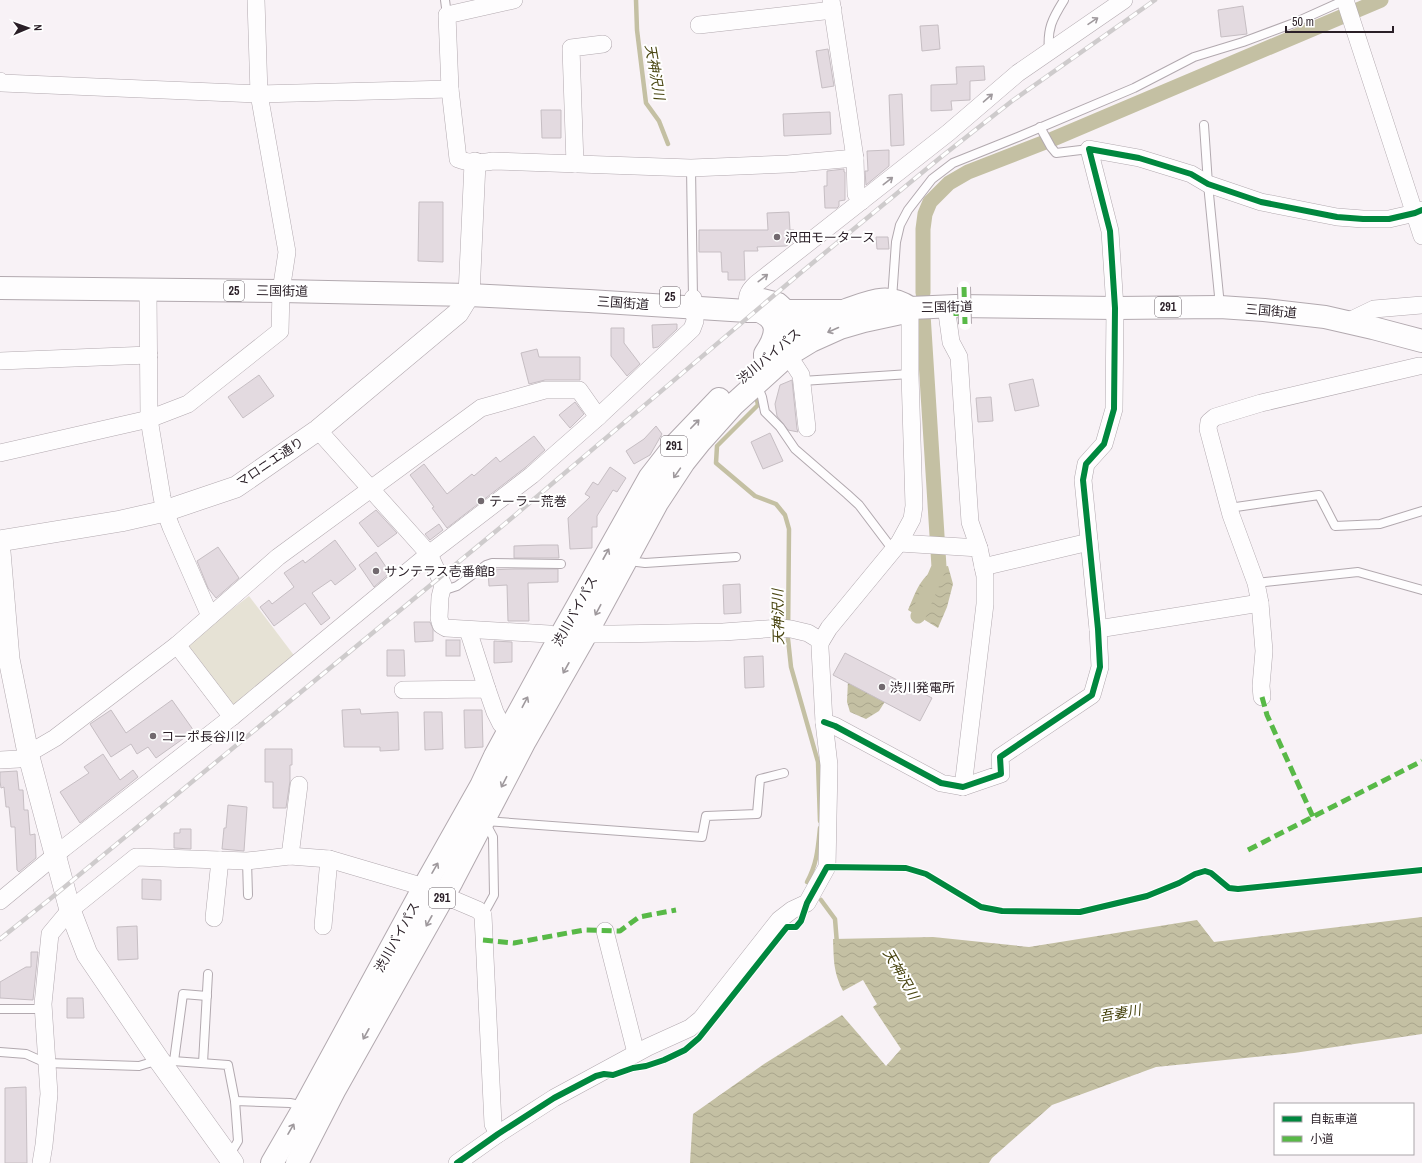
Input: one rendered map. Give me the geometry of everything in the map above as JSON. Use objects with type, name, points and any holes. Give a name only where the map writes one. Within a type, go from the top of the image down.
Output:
[{"type":"main road","name":"三国街道","points":[[0,288],[469,295],[564,291],[693,303],[753,305],[891,303],[946,306],[1115,308],[1220,307],[1294,313],[1347,322],[1422,341]]},
{"type":"main road","name":"三国街道","points":[[753,305],[785,310],[846,310],[891,303]]},
{"type":"main road","name":"渋川バイパス","points":[[272,1163],[304,1106],[433,891],[484,821],[517,735],[560,636],[650,477],[674,446],[712,405],[793,334],[818,319],[846,310],[891,303],[901,313],[840,328],[811,341],[788,355],[754,384],[734,404],[684,462],[657,503],[586,634],[517,735],[495,756],[433,891],[297,1163]]},
{"type":"main road","points":[[753,305],[768,316],[775,327],[774,340],[760,362]]},
{"type":"main road","points":[[785,310],[791,316],[793,334],[788,355]]},
{"type":"street","points":[[0,453],[149,419],[188,404],[280,331],[281,291],[287,252],[259,94],[256,0]]},
{"type":"street","points":[[514,0],[446,8],[450,89],[458,159],[475,163],[493,161],[691,168],[788,164],[855,158]]},
{"type":"street","points":[[753,305],[750,290],[756,284],[948,133],[1018,72],[1124,0]]},
{"type":"street","points":[[1345,2],[1419,212],[1422,236]]},
{"type":"street","points":[[700,25],[832,5],[855,158],[856,194],[862,201]]},
{"type":"street","points":[[575,164],[571,48],[602,44]]},
{"type":"street","points":[[0,81],[10,83],[259,94],[450,89]]},
{"type":"street","points":[[824,722],[835,726],[941,783],[963,787],[1001,774],[1000,757],[1092,695],[1100,667],[1098,629],[1083,480],[1086,464],[1104,444],[1114,409],[1115,308],[1110,231],[1089,149],[1138,158],[1191,174],[1208,184],[1261,202],[1338,217],[1389,219],[1419,212]]},
{"type":"street","points":[[469,295],[475,163]]},
{"type":"street","points":[[964,287],[965,324]]},
{"type":"street","points":[[148,290],[149,419],[165,511],[210,616]]},
{"type":"street","name":"マロニエ通り","points":[[0,541],[121,521],[165,511],[236,487],[318,430],[458,313],[469,295]]},
{"type":"street","points":[[0,901],[56,855],[232,717],[429,554],[532,475],[598,417],[692,329],[695,321],[693,303]]},
{"type":"street","points":[[457,1163],[498,1134],[554,1098],[636,1053],[690,1028],[701,1019],[779,920],[792,910],[807,903],[826,867],[829,765],[824,722],[820,648],[821,641],[829,628],[896,547],[912,519],[914,506],[910,374],[891,303]]},
{"type":"street","points":[[1347,322],[1374,309],[1422,305]]},
{"type":"street","points":[[946,306],[951,342],[959,357],[970,522],[985,576],[986,604],[963,787]]},
{"type":"street","points":[[0,361],[149,355]]},
{"type":"street","points":[[788,355],[801,375],[807,428]]},
{"type":"street","points":[[1262,697],[1261,686],[1264,651],[1260,603],[1256,584],[1229,508],[1208,429],[1208,422],[1215,417],[1261,403],[1421,360]]},
{"type":"street","points":[[0,760],[18,759],[55,738],[176,645],[278,557],[481,408],[545,390],[580,390],[598,417]]},
{"type":"street","points":[[318,430],[429,554],[443,585],[441,591],[439,618],[441,625],[446,628],[549,634],[560,636],[785,629],[808,633],[821,641]]},
{"type":"street","points":[[983,567],[1090,542]]},
{"type":"street","points":[[896,547],[978,548]]},
{"type":"street","points":[[0,552],[5,659],[70,910],[87,954],[167,1060],[230,1160]]},
{"type":"street","points":[[1098,629],[1260,603]]},
{"type":"street","points":[[468,630],[494,712],[501,724],[517,735]]},
{"type":"street","points":[[176,645],[232,717]]},
{"type":"street","points":[[403,690],[487,690]]},
{"type":"street","points":[[290,856],[299,785]]},
{"type":"street","points":[[41,1163],[49,1094],[43,1009],[50,934],[70,910],[136,857],[247,861],[290,856],[329,859],[433,891],[478,910],[483,915],[494,1124],[498,1134]]},
{"type":"street","points":[[323,926],[329,859]]},
{"type":"street","points":[[214,918],[220,860]]},
{"type":"street","points":[[606,931],[636,1053]]},
{"type":"lane","points":[[1049,51],[1048,37],[1053,18],[1064,0]]},
{"type":"lane","points":[[891,303],[896,242],[900,225],[908,210],[932,179],[953,163],[1042,130],[1134,88],[1194,57],[1242,42],[1345,2]]},
{"type":"lane","points":[[1204,125],[1220,307]]},
{"type":"lane","points":[[1042,130],[1054,152],[1059,153],[1089,149]]},
{"type":"lane","points":[[691,168],[693,303]]},
{"type":"lane","points":[[802,381],[910,374]]},
{"type":"lane","points":[[754,384],[760,392],[764,412],[780,427],[795,449],[859,505],[896,547]]},
{"type":"lane","points":[[1229,508],[1319,495],[1335,526],[1380,524],[1422,511]]},
{"type":"lane","points":[[627,558],[645,563],[736,557]]},
{"type":"lane","points":[[441,591],[457,586],[486,564],[561,564]]},
{"type":"lane","points":[[1256,584],[1358,572],[1422,590]]},
{"type":"lane","points":[[484,821],[702,836],[706,816],[757,814],[760,779],[784,773]]},
{"type":"lane","points":[[483,915],[494,895],[493,837],[484,821]]},
{"type":"lane","points":[[247,861],[248,895]]},
{"type":"lane","points":[[204,1063],[208,974]]},
{"type":"lane","points":[[167,1060],[183,994],[207,996]]},
{"type":"lane","points":[[0,1009],[43,1009]]},
{"type":"lane","points":[[0,1052],[26,1054],[46,1063],[139,1066],[167,1060],[228,1065],[235,1101],[238,1142],[230,1160]]},
{"type":"lane","points":[[235,1101],[290,1103],[304,1106]]},
{"type":"shaded area","points":[[249,596],[296,658],[234,708],[188,651],[188,643]]},
{"type":"water","points":[[948,566],[953,584],[947,607],[938,628],[908,610],[918,588],[926,576],[932,571]]},
{"type":"water","points":[[848,680],[886,700],[879,711],[866,719],[850,712],[847,702]]},
{"type":"water","name":"吾妻川","points":[[1422,917],[1422,1034],[1294,1053],[1156,1067],[1052,1105],[992,1158],[989,1163],[690,1163],[693,1114],[764,1064],[842,1015],[886,1066],[901,1049],[873,1007],[877,1004],[863,980],[843,991],[836,971],[833,939],[933,937],[1029,947],[1197,920],[1214,942]]},
{"type":"building","points":[[1243,6],[1247,34],[1221,37],[1218,10]]},
{"type":"building","points":[[938,25],[940,49],[922,51],[920,26]]},
{"type":"building","points":[[828,49],[834,86],[822,88],[816,51]]},
{"type":"building","points":[[984,66],[985,80],[970,81],[970,100],[951,101],[952,110],[931,111],[931,85],[957,84],[956,67]]},
{"type":"building","points":[[902,94],[904,145],[891,146],[889,95]]},
{"type":"building","points":[[541,110],[561,110],[561,138],[542,138]]},
{"type":"building","points":[[830,112],[831,134],[784,136],[783,114]]},
{"type":"building","points":[[889,150],[889,166],[866,185],[865,171],[868,171],[867,151]]},
{"type":"building","points":[[844,169],[845,200],[839,201],[839,206],[837,208],[825,208],[824,186],[827,186],[827,171]]},
{"type":"building","points":[[419,202],[443,202],[443,262],[418,261]]},
{"type":"building","points":[[789,212],[790,230],[794,230],[794,241],[786,246],[757,247],[758,251],[744,251],[745,280],[728,280],[728,272],[722,272],[721,252],[699,252],[699,230],[768,230],[767,213]]},
{"type":"building","points":[[876,237],[888,237],[889,249],[877,249]]},
{"type":"building","points":[[677,324],[677,329],[658,347],[653,348],[652,325]]},
{"type":"building","points":[[611,328],[624,328],[624,343],[640,364],[627,376],[611,356]]},
{"type":"building","points":[[537,349],[539,357],[580,357],[580,380],[545,380],[529,384],[521,353]]},
{"type":"building","points":[[259,375],[274,396],[243,418],[228,397]]},
{"type":"building","points":[[1033,379],[1039,406],[1015,411],[1009,384]]},
{"type":"building","points":[[792,380],[798,432],[788,430],[777,416],[775,404],[780,385]]},
{"type":"building","points":[[991,397],[993,421],[978,422],[976,398]]},
{"type":"building","points":[[575,402],[584,414],[570,428],[559,415]]},
{"type":"building","points":[[656,426],[662,434],[650,455],[634,464],[626,451],[644,439]]},
{"type":"building","points":[[770,433],[783,461],[763,469],[751,442]]},
{"type":"building","points":[[534,436],[545,450],[526,467],[447,528],[432,508],[434,507],[410,475],[424,464],[447,494],[472,474],[474,476],[496,457],[500,462]]},
{"type":"building","points":[[610,467],[626,478],[617,492],[613,490],[597,516],[597,527],[592,527],[592,548],[570,549],[568,518],[590,497],[585,494],[593,482],[598,485]]},
{"type":"building","points":[[376,510],[397,533],[378,547],[359,523]]},
{"type":"building","points":[[439,524],[443,530],[430,540],[425,534]]},
{"type":"building","points":[[335,540],[356,569],[335,585],[331,580],[312,593],[330,618],[321,625],[305,603],[274,626],[260,607],[269,600],[272,604],[294,587],[284,573],[303,560],[305,563]]},
{"type":"building","points":[[558,545],[559,558],[514,558],[514,546]]},
{"type":"building","points":[[218,547],[239,578],[216,598],[208,588],[197,561]]},
{"type":"building","name":"サンテラス壱番館B","points":[[376,552],[390,573],[374,587],[359,565]]},
{"type":"building","points":[[558,569],[558,582],[528,583],[529,621],[508,621],[507,585],[489,586],[488,570]]},
{"type":"building","points":[[740,584],[741,613],[724,614],[723,585]]},
{"type":"building","points":[[414,622],[430,622],[433,629],[433,641],[415,642]]},
{"type":"building","points":[[446,640],[460,640],[460,656],[446,656]]},
{"type":"building","points":[[494,641],[512,642],[512,662],[494,663]]},
{"type":"building","points":[[387,650],[404,650],[405,676],[387,676]]},
{"type":"building","name":"渋川発電所","points":[[845,653],[932,698],[920,721],[833,675]]},
{"type":"building","points":[[763,656],[764,687],[745,688],[744,657]]},
{"type":"building","points":[[172,700],[194,731],[156,758],[148,747],[137,754],[131,744],[111,757],[90,724],[111,710],[126,733]]},
{"type":"building","points":[[360,709],[361,714],[398,712],[399,750],[380,751],[380,747],[344,747],[342,710]]},
{"type":"building","points":[[464,710],[482,710],[483,747],[465,748]]},
{"type":"building","points":[[424,712],[442,712],[443,749],[425,750]]},
{"type":"building","points":[[265,749],[292,749],[292,765],[290,765],[290,781],[286,808],[273,808],[273,782],[265,782]]},
{"type":"building","points":[[103,754],[120,780],[133,770],[138,777],[80,823],[60,792],[89,773],[84,767]]},
{"type":"building","points":[[17,771],[19,790],[23,790],[24,810],[28,810],[30,835],[35,834],[36,858],[19,872],[17,870],[15,827],[11,827],[9,807],[6,807],[4,787],[1,788],[0,781],[0,772]]},
{"type":"building","points":[[228,805],[247,807],[244,851],[222,849]]},
{"type":"building","points":[[180,829],[191,829],[191,849],[174,848],[174,833],[180,833]]},
{"type":"building","points":[[142,879],[161,880],[161,900],[142,899]]},
{"type":"building","points":[[137,926],[138,959],[118,960],[117,927]]},
{"type":"building","points":[[31,952],[38,952],[33,1000],[0,998],[0,982],[26,967],[31,967]]},
{"type":"building","points":[[67,998],[83,998],[84,1018],[67,1018]]},
{"type":"building","points":[[26,1087],[27,1163],[5,1163],[5,1088]]},
{"type":"waterway","name":"天神沢川","points":[[636,0],[637,30],[646,103],[659,121],[668,144]]},
{"type":"waterway","points":[[923,293],[923,229],[925,214],[930,202],[949,183],[968,172],[1053,139],[1381,0]]},
{"type":"waterway","points":[[918,616],[939,567],[923,314]]},
{"type":"waterway","name":"天神沢川","points":[[757,400],[758,405],[717,446],[716,463],[755,496],[776,504],[785,515],[789,529],[788,639],[791,667],[818,762],[820,821]]},
{"type":"waterway","name":"天神沢川","points":[[807,882],[815,862],[820,828]]},
{"type":"waterway","name":"天神沢川","points":[[821,900],[835,919],[837,944]]},
{"type":"railway","points":[[0,939],[507,522],[798,275],[941,157],[1012,101],[1155,0]]},
{"type":"marked path","points":[[964,287],[965,324]]},
{"type":"marked path","points":[[956,306],[956,319]]},
{"type":"marked path","points":[[1262,697],[1267,715],[1313,817]]},
{"type":"marked path","points":[[1248,850],[1422,761]]},
{"type":"marked path","points":[[483,940],[514,943],[584,930],[620,931],[639,917],[676,910]]},
{"type":"cycle path","points":[[824,722],[835,726],[941,783],[963,787],[1001,774],[1000,757],[1092,695],[1100,667],[1098,629],[1083,480],[1086,464],[1104,444],[1114,409],[1115,308],[1110,231],[1089,149],[1139,158],[1191,174],[1208,184],[1261,202],[1337,217],[1389,219],[1422,210]]},
{"type":"cycle path","points":[[457,1163],[498,1134],[554,1098],[596,1076],[604,1074],[613,1075],[633,1068],[646,1066],[664,1060],[685,1050],[699,1038],[787,927],[796,927],[801,921],[807,903],[827,867],[906,868],[926,874],[981,907],[1002,911],[1080,912],[1147,896],[1179,883],[1195,874],[1205,871],[1211,873],[1229,888],[1238,889],[1422,870]]},
{"type":"place","name":"沢田モータース","points":[[777,237]]},
{"type":"place","name":"テーラー荒巻","points":[[481,501]]},
{"type":"place","name":"サンテラス壱番館B","points":[[376,571]]},
{"type":"place","name":"渋川発電所","points":[[882,687]]},
{"type":"place","name":"コーポ長谷川2","points":[[153,736]]}]
